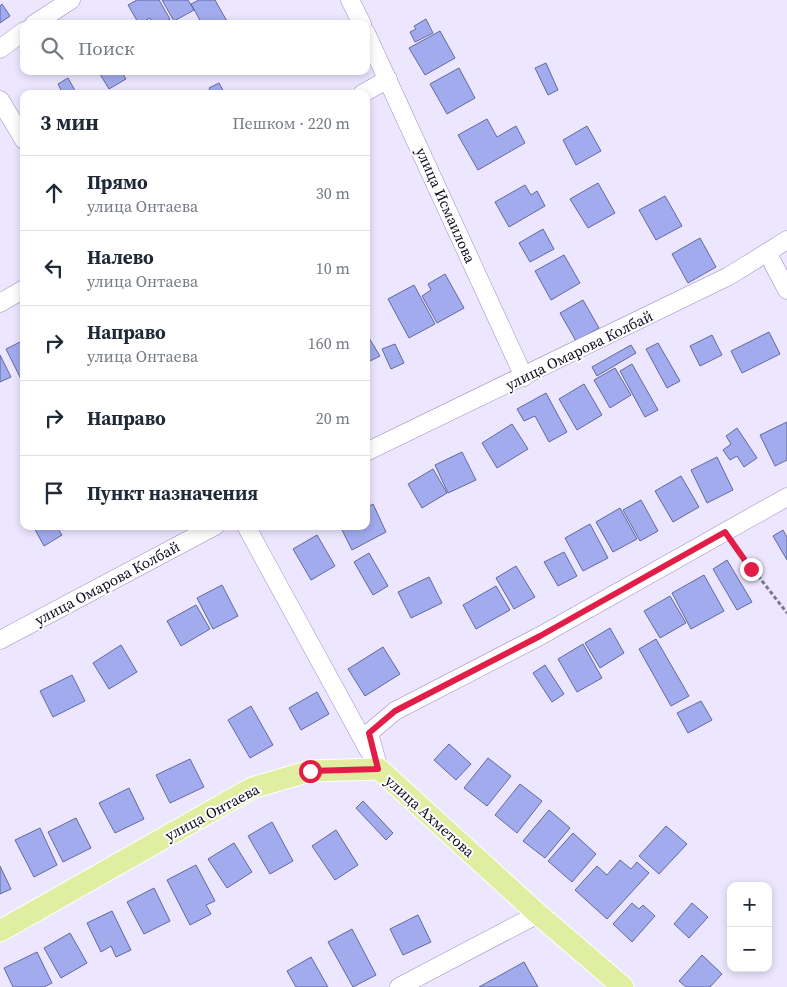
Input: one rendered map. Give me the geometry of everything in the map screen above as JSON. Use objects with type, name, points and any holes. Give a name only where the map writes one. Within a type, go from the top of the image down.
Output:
[{"type":"main road","name":"улица Ахметова","points":[[378,769],[538,914],[623,987]]},
{"type":"main road","name":"улица Онтаева","points":[[0,931],[252,788],[310,771],[378,769]]},
{"type":"street","points":[[40,20],[71,0]]},
{"type":"street","points":[[350,0],[360,20]]},
{"type":"street","points":[[0,49],[20,34]]},
{"type":"street","name":"улица Исмаилова","points":[[370,42],[524,377]]},
{"type":"street","points":[[369,90],[388,79]]},
{"type":"street","points":[[0,100],[20,133]]},
{"type":"street","name":"улица Омарова Колбай","points":[[370,450],[729,276],[787,240]]},
{"type":"street","points":[[768,252],[787,290]]},
{"type":"street","points":[[0,303],[20,291]]},
{"type":"street","points":[[378,769],[369,733],[395,711],[540,636],[787,498]]},
{"type":"street","name":"улица Омарова Колбай","points":[[0,640],[207,530]]},
{"type":"street","name":"улица Ахметова","points":[[248,530],[378,769]]},
{"type":"street","points":[[399,987],[538,914]]},
{"type":"path","points":[[725,532],[787,613]]},
{"type":"building","points":[[137,0],[159,0],[170,19],[151,20],[150,18],[137,20],[128,5]]},
{"type":"building","points":[[162,0],[188,0],[194,10],[173,20]]},
{"type":"building","points":[[199,0],[215,0],[226,20],[200,20],[191,4]]},
{"type":"building","points":[[2,4],[10,16],[0,23],[0,6]]},
{"type":"building","points":[[426,19],[433,33],[415,42],[410,32],[416,29],[414,26]]},
{"type":"building","points":[[440,31],[455,58],[425,75],[409,48]]},
{"type":"building","points":[[546,63],[558,90],[548,95],[535,68]]},
{"type":"building","points":[[459,68],[475,98],[447,114],[430,84]]},
{"type":"building","points":[[100,75],[124,75],[126,79],[109,89]]},
{"type":"building","points":[[68,78],[75,90],[61,90],[58,84]]},
{"type":"building","points":[[219,83],[223,90],[210,90],[209,88]]},
{"type":"building","points":[[487,119],[497,137],[516,126],[525,143],[478,170],[458,135]]},
{"type":"building","points":[[587,126],[601,151],[576,165],[563,140]]},
{"type":"building","points":[[598,183],[615,213],[588,228],[570,199]]},
{"type":"building","points":[[525,185],[531,195],[537,191],[545,206],[509,227],[495,202]]},
{"type":"building","points":[[665,196],[682,226],[656,240],[639,210]]},
{"type":"building","points":[[543,229],[554,249],[530,262],[519,243]]},
{"type":"building","points":[[700,238],[716,267],[688,283],[672,254]]},
{"type":"building","points":[[564,255],[580,283],[551,300],[535,271]]},
{"type":"building","points":[[445,274],[464,308],[437,323],[422,296],[431,290],[428,284]]},
{"type":"building","points":[[414,285],[435,324],[409,338],[388,299]]},
{"type":"building","points":[[583,300],[599,328],[576,341],[560,313]]},
{"type":"building","points":[[769,332],[780,354],[742,373],[731,351]]},
{"type":"building","points":[[712,335],[722,355],[700,366],[690,346]]},
{"type":"building","points":[[370,340],[380,356],[370,361]]},
{"type":"building","points":[[20,342],[20,377],[6,349]]},
{"type":"building","points":[[658,343],[680,381],[667,388],[646,349]]},
{"type":"building","points":[[395,344],[404,363],[391,369],[382,349]]},
{"type":"building","points":[[631,345],[636,353],[597,376],[592,367]]},
{"type":"building","points":[[0,355],[11,377],[0,382]]},
{"type":"building","points":[[632,364],[658,410],[645,417],[620,371]]},
{"type":"building","points":[[615,368],[631,395],[610,408],[594,380]]},
{"type":"building","points":[[584,384],[602,415],[577,430],[559,399]]},
{"type":"building","points":[[546,393],[567,432],[549,442],[535,416],[524,421],[517,409]]},
{"type":"building","points":[[787,422],[787,460],[775,466],[760,435]]},
{"type":"building","points":[[512,424],[528,449],[497,468],[482,443]]},
{"type":"building","points":[[737,428],[757,458],[744,467],[737,456],[730,460],[723,450],[731,444],[726,436]]},
{"type":"building","points":[[462,452],[476,480],[448,493],[435,465]]},
{"type":"building","points":[[717,457],[733,490],[707,503],[691,470]]},
{"type":"building","points":[[433,469],[447,493],[422,508],[408,484]]},
{"type":"building","points":[[681,476],[699,507],[673,522],[655,491]]},
{"type":"building","points":[[641,500],[658,531],[640,541],[623,510]]},
{"type":"building","points":[[373,504],[386,532],[352,550],[342,530],[370,530],[370,506]]},
{"type":"building","points":[[620,508],[637,539],[613,552],[596,522]]},
{"type":"building","points":[[590,524],[608,558],[583,571],[565,538]]},
{"type":"building","points":[[35,530],[59,530],[62,535],[44,546]]},
{"type":"building","points":[[783,530],[787,537],[787,560],[773,536]]},
{"type":"building","points":[[317,535],[335,566],[311,580],[293,549]]},
{"type":"building","points":[[564,552],[577,576],[558,586],[544,562]]},
{"type":"building","points":[[369,553],[388,586],[373,595],[354,562]]},
{"type":"building","points":[[727,560],[752,602],[737,610],[713,569]]},
{"type":"building","points":[[516,566],[535,597],[514,609],[496,578]]},
{"type":"building","points":[[704,575],[724,611],[691,629],[672,593]]},
{"type":"building","points":[[429,577],[442,603],[411,618],[398,592]]},
{"type":"building","points":[[222,585],[238,616],[213,629],[197,598]]},
{"type":"building","points":[[496,586],[510,610],[476,629],[463,605]]},
{"type":"building","points":[[670,596],[686,623],[660,638],[644,611]]},
{"type":"building","points":[[196,605],[210,629],[181,646],[167,621]]},
{"type":"building","points":[[610,628],[624,653],[600,668],[585,643]]},
{"type":"building","points":[[656,639],[689,696],[671,706],[639,649]]},
{"type":"building","points":[[583,644],[602,678],[577,692],[558,659]]},
{"type":"building","points":[[121,645],[137,672],[109,689],[93,663]]},
{"type":"building","points":[[383,647],[400,674],[365,696],[348,669]]},
{"type":"building","points":[[545,665],[564,694],[552,702],[533,673]]},
{"type":"building","points":[[72,675],[85,701],[53,717],[40,691]]},
{"type":"building","points":[[317,692],[329,714],[301,730],[289,708]]},
{"type":"building","points":[[701,701],[712,720],[688,733],[677,713]]},
{"type":"building","points":[[251,706],[273,745],[250,758],[228,720]]},
{"type":"building","points":[[449,744],[471,764],[456,780],[434,760]]},
{"type":"building","points":[[488,758],[511,776],[487,806],[464,788]]},
{"type":"building","points":[[190,759],[204,787],[170,803],[156,775]]},
{"type":"building","points":[[520,784],[542,801],[517,833],[495,815]]},
{"type":"building","points":[[129,788],[144,819],[115,833],[99,803]]},
{"type":"building","points":[[363,801],[393,833],[386,840],[356,808]]},
{"type":"building","points":[[549,810],[570,828],[545,858],[523,841]]},
{"type":"building","points":[[76,818],[91,848],[63,862],[48,832]]},
{"type":"building","points":[[272,822],[293,861],[270,874],[248,836]]},
{"type":"building","points":[[666,826],[687,844],[659,874],[639,856]]},
{"type":"building","points":[[40,828],[57,865],[34,877],[15,840]]},
{"type":"building","points":[[336,830],[358,865],[335,880],[312,846]]},
{"type":"building","points":[[573,833],[596,854],[572,882],[548,861]]},
{"type":"building","points":[[234,843],[252,872],[227,888],[208,859]]},
{"type":"building","points":[[620,860],[631,869],[637,862],[649,873],[607,919],[575,890],[597,866],[607,875]]},
{"type":"building","points":[[196,865],[215,901],[206,905],[211,914],[190,925],[167,880]]},
{"type":"building","points":[[0,866],[11,889],[0,894]]},
{"type":"building","points":[[154,888],[170,921],[144,934],[127,902]]},
{"type":"building","points":[[632,903],[639,909],[643,905],[655,916],[632,942],[613,924]]},
{"type":"building","points":[[692,903],[708,917],[689,938],[674,924]]},
{"type":"building","points":[[112,911],[131,950],[116,957],[111,946],[101,952],[87,923]]},
{"type":"building","points":[[418,915],[431,942],[403,955],[390,929]]},
{"type":"building","points":[[352,929],[376,975],[353,987],[328,942]]},
{"type":"building","points":[[70,933],[87,963],[61,978],[44,948]]},
{"type":"building","points":[[37,952],[52,983],[44,987],[13,987],[4,968]]},
{"type":"building","points":[[702,955],[722,974],[710,987],[686,987],[679,981]]},
{"type":"building","points":[[311,957],[328,987],[296,987],[287,971]]},
{"type":"building","points":[[524,962],[538,987],[479,987]]},
{"type":"route","points":[[310,771],[378,769],[369,733],[395,711],[540,636],[725,532],[751,569]]}]
